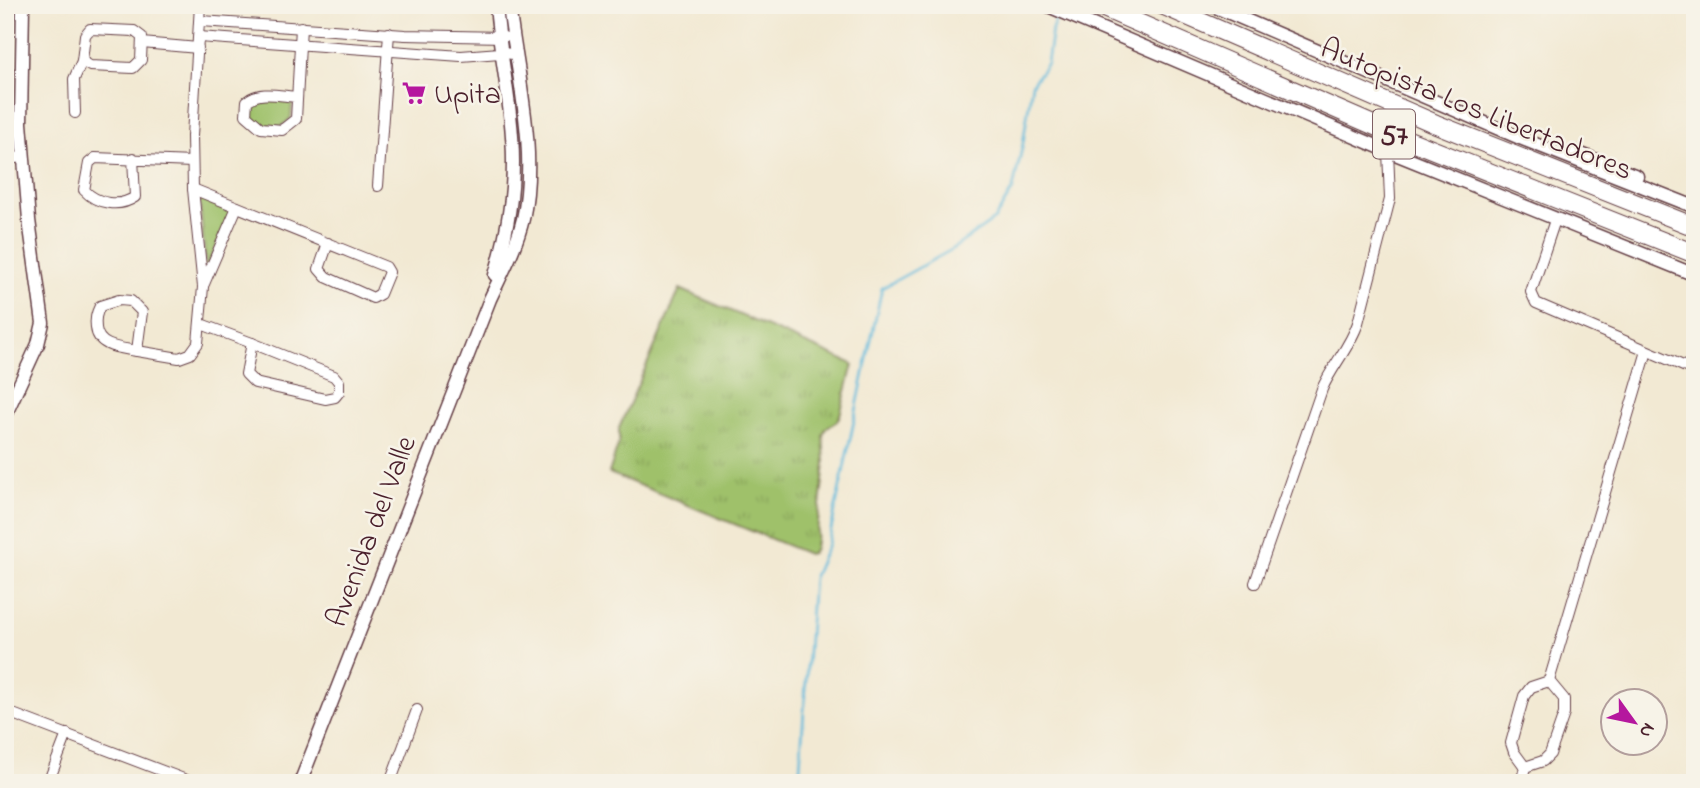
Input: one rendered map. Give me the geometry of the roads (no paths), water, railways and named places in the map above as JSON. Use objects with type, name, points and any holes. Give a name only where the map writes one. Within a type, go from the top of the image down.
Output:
[{"type":"highway","name":"Autopista Los Libertadores","points":[[1097,5],[1396,135],[1695,254]]},
{"type":"highway","name":"Autopista Los Libertadores","points":[[1162,5],[1436,124],[1695,227]]},
{"type":"street","points":[[5,416],[38,344],[43,323],[29,220],[20,107],[23,5]]},
{"type":"street","points":[[137,351],[142,312],[138,306],[131,301],[119,300],[100,306],[95,314],[99,338],[108,345],[167,358],[179,358],[190,355],[198,343],[203,287],[193,189],[192,136],[200,5]]},
{"type":"street","name":"Avenida del Valle","points":[[490,299],[508,220],[512,177],[510,124],[496,5]]},
{"type":"street","name":"Avenida del Valle","points":[[300,783],[490,299],[518,237],[528,188],[528,155],[509,5]]},
{"type":"street","points":[[1046,5],[1388,151],[1695,275]]},
{"type":"street","points":[[1211,5],[1539,146],[1695,207]]},
{"type":"street","points":[[201,21],[389,33],[513,37]]},
{"type":"street","points":[[297,97],[260,94],[247,101],[244,108],[246,115],[261,128],[282,130],[296,119],[299,108],[297,97],[301,27]]},
{"type":"street","points":[[75,113],[74,79],[82,61],[85,35],[90,29],[134,31],[142,37],[141,60],[133,68],[90,66],[82,61]]},
{"type":"street","points":[[378,186],[389,33]]},
{"type":"street","points":[[142,43],[300,44],[461,56],[515,54]]},
{"type":"street","points":[[1480,120],[1530,134],[1695,199]]},
{"type":"street","points":[[1255,583],[1322,389],[1331,369],[1352,339],[1358,323],[1391,193],[1388,151]]},
{"type":"street","points":[[5,159],[24,157]]},
{"type":"street","points":[[133,158],[135,197],[128,202],[97,201],[84,190],[89,163],[95,158],[133,158],[192,162]]},
{"type":"street","points":[[193,189],[328,243],[386,267],[389,272],[380,294],[373,298],[326,277],[319,270],[328,243]]},
{"type":"street","points":[[203,287],[237,207]]},
{"type":"street","points":[[1555,220],[1531,292],[1533,300],[1539,306],[1695,371]]},
{"type":"street","points":[[201,324],[252,343],[334,376],[339,382],[339,393],[335,397],[325,399],[255,383],[246,374],[252,343]]},
{"type":"street","points":[[1549,681],[1647,351]]},
{"type":"street","points":[[1525,767],[1543,761],[1550,754],[1564,714],[1564,699],[1549,681]]},
{"type":"street","points":[[1521,783],[1525,767],[1512,747],[1515,729],[1528,690],[1534,685],[1549,681]]},
{"type":"street","points":[[390,783],[417,710]]},
{"type":"street","points":[[5,711],[167,778],[194,783]]},
{"type":"street","points":[[48,783],[66,734]]},
{"type":"waterway","points":[[799,783],[813,578],[828,544],[882,288],[951,250],[995,219],[1013,189],[1032,84],[1047,63],[1057,15]]},
{"type":"place","name":"Upita","points":[[414,93]]}]
